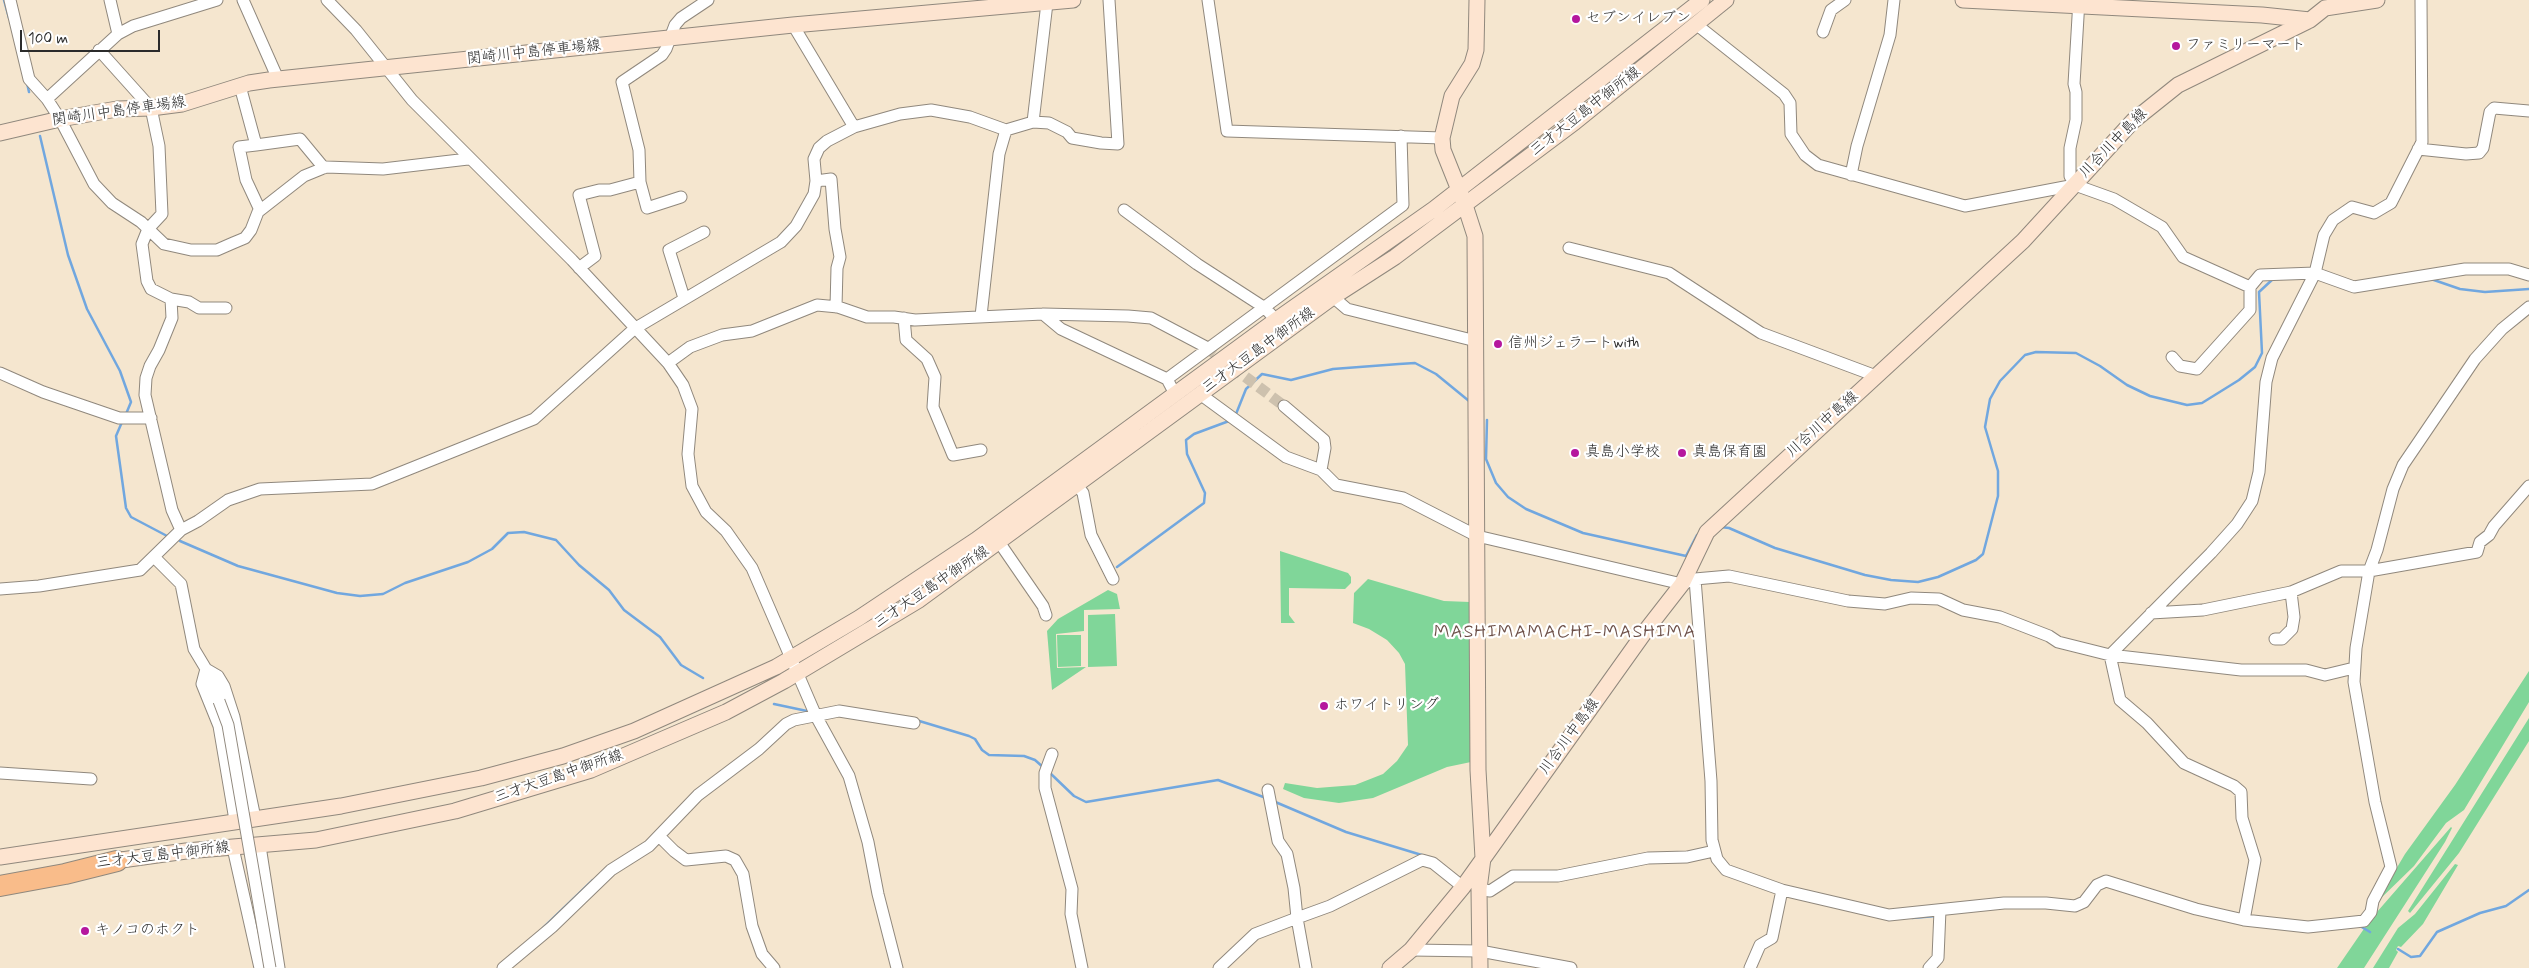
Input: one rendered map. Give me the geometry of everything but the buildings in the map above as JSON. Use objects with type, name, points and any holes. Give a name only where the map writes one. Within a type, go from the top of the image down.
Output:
[{"type":"highway","points":[[0,886],[65,874],[118,861]]},
{"type":"main road","name":"関崎川中島停車場線","points":[[0,133],[60,119],[117,110],[182,104],[240,86],[278,79],[793,25],[1073,0]]},
{"type":"main road","points":[[1477,0],[1476,50],[1472,64],[1452,96],[1442,138],[1443,150],[1465,205],[1474,236],[1478,770],[1483,858],[1479,890],[1480,968]]},
{"type":"main road","name":"三才大豆島中御所線","points":[[0,857],[236,820],[342,806],[411,793],[563,756],[676,714],[760,675],[860,618],[961,550],[1276,320],[1459,190],[1702,0]]},
{"type":"main road","name":"三才大豆島中御所線","points":[[0,877],[186,851],[316,840],[398,824],[463,809],[591,770],[726,712],[842,648],[919,600],[1333,297],[1396,257],[1575,122],[1726,0]]},
{"type":"main road","points":[[1963,0],[2202,6],[2310,20],[2325,8],[2377,0]]},
{"type":"main road","name":"川合川中島線","points":[[1390,968],[1411,950],[1464,887],[1642,637],[1689,582],[1707,532],[2023,240],[2076,185],[2133,121],[2178,85],[2310,20]]},
{"type":"street","points":[[10,0],[29,79],[47,99],[60,119],[94,184],[112,203],[141,222],[164,244],[191,250],[217,250],[244,238],[251,230],[260,210],[304,176],[324,168],[383,168],[468,159]]},
{"type":"street","points":[[110,0],[118,34]]},
{"type":"street","points":[[47,99],[118,34],[133,26],[217,0]]},
{"type":"street","points":[[243,0],[278,79]]},
{"type":"street","points":[[327,0],[356,30],[412,100],[468,159],[579,268],[668,364],[683,385],[692,409],[688,454],[692,486],[706,512],[726,531],[752,568],[816,716],[849,776],[868,842],[893,967]]},
{"type":"street","points":[[681,197],[647,208],[640,182],[639,150],[622,82],[662,55],[671,39],[675,25],[681,18],[708,0]]},
{"type":"street","points":[[0,589],[39,586],[140,570],[181,530],[198,521],[228,500],[260,489],[372,484],[534,419],[634,329],[780,242],[796,226],[814,194],[816,181],[814,159],[819,148],[826,141],[854,127],[900,114],[931,110],[970,116],[1006,130],[1033,122],[1049,124],[1067,132],[1072,138],[1118,144],[1109,0]]},
{"type":"street","points":[[1208,0],[1212,11],[1227,131],[1442,138]]},
{"type":"street","points":[[1823,32],[1831,10],[1845,0]]},
{"type":"street","points":[[1851,175],[1860,137],[1890,35],[1894,0]]},
{"type":"street","points":[[2110,655],[2180,586],[2237,524],[2252,501],[2259,472],[2266,382],[2272,358],[2315,273],[2324,235],[2333,220],[2352,207],[2374,213],[2391,203],[2422,142],[2421,0]]},
{"type":"street","points":[[1033,122],[1047,3]]},
{"type":"street","points":[[2076,185],[2070,176],[2070,148],[2076,120],[2076,92],[2074,84],[2079,3]]},
{"type":"street","points":[[793,25],[854,127]]},
{"type":"street","points":[[1697,25],[1784,94],[1790,103],[1791,134],[1805,155],[1818,165],[1965,206],[2076,185],[2114,199],[2162,227],[2183,257],[2250,287]]},
{"type":"street","points":[[99,50],[151,108],[159,146],[162,214],[148,229],[142,244],[147,281],[151,289],[171,299],[189,302],[198,308],[226,308]]},
{"type":"street","points":[[240,86],[256,145]]},
{"type":"street","points":[[2418,149],[2466,154],[2479,153],[2483,148],[2490,112],[2494,108],[2529,111]]},
{"type":"street","points":[[981,316],[999,154],[1006,130]]},
{"type":"street","points":[[1167,379],[1403,205],[1401,136]]},
{"type":"street","points":[[260,210],[246,180],[239,148],[300,139],[324,168]]},
{"type":"street","points":[[816,181],[831,179],[835,229],[840,257],[837,268],[836,307]]},
{"type":"street","points":[[579,268],[594,256],[579,195],[599,190],[610,190],[640,182]]},
{"type":"street","points":[[1124,210],[1197,264],[1265,308],[1276,320]]},
{"type":"street","points":[[684,298],[669,250],[704,232]]},
{"type":"street","points":[[1570,248],[1669,273],[1761,333],[1876,376]]},
{"type":"street","points":[[2172,357],[2178,369],[2196,369],[2250,310],[2250,287],[2260,275],[2315,273],[2354,287],[2465,269],[2509,269],[2529,275]]},
{"type":"street","points":[[1333,297],[1347,309],[1476,341]]},
{"type":"street","points":[[171,299],[172,318],[146,378],[145,395],[172,510],[181,530]]},
{"type":"street","points":[[668,364],[690,347],[722,335],[752,331],[817,305],[836,307],[867,317],[915,320],[1043,314],[1099,314],[1150,318],[1206,346]]},
{"type":"street","points":[[1689,582],[1711,781],[1714,851],[1726,870],[1782,890],[1889,914],[2004,903],[2046,902],[2075,906],[2084,902],[2097,885],[2106,881],[2196,909],[2244,920],[2308,927],[2364,920],[2371,912],[2373,901],[2391,867],[2375,802],[2354,682],[2363,592],[2377,550],[2393,489],[2404,465],[2475,360],[2502,329],[2529,307]]},
{"type":"street","points":[[1043,314],[1061,329],[1167,379],[1175,394]]},
{"type":"street","points":[[904,318],[906,340],[926,359],[935,378],[933,407],[953,456],[981,450]]},
{"type":"street","points":[[0,374],[43,392],[123,419],[151,418]]},
{"type":"street","points":[[1200,394],[1286,457],[1321,470],[1336,485],[1403,498],[1477,536],[1689,582],[1729,576],[1848,602],[1884,604],[1910,598],[1939,599],[1963,610],[2000,617],[2050,636],[2058,642],[2110,655],[2241,670],[2306,670],[2325,675],[2354,668]]},
{"type":"street","points":[[1284,406],[1324,440],[1325,448],[1321,470]]},
{"type":"street","points":[[1077,485],[1083,493],[1091,535],[1113,578]]},
{"type":"street","points":[[2151,613],[2203,610],[2291,592],[2341,571],[2369,571],[2477,552],[2480,542],[2489,535],[2494,526],[2529,486]]},
{"type":"street","points":[[999,542],[1043,606],[1046,616]]},
{"type":"street","points":[[154,558],[181,584],[194,649],[206,668],[228,725],[270,968]]},
{"type":"street","points":[[2275,639],[2282,639],[2292,629],[2294,618],[2291,592]]},
{"type":"street","points":[[2110,655],[2120,700],[2148,722],[2184,763],[2234,786],[2241,792],[2242,818],[2255,860],[2244,920]]},
{"type":"street","points":[[206,668],[218,676],[232,709],[255,818]]},
{"type":"street","points":[[206,668],[202,684],[219,726],[236,820]]},
{"type":"street","points":[[507,967],[611,870],[650,846],[698,795],[741,764],[786,724],[794,720],[839,711],[914,723]]},
{"type":"street","points":[[1052,754],[1047,770],[1046,788],[1072,889],[1071,914],[1082,968]]},
{"type":"street","points":[[0,773],[91,779]]},
{"type":"street","points":[[1269,795],[1278,841],[1287,854],[1306,968]]},
{"type":"street","points":[[660,837],[686,860],[726,856],[735,860],[743,874],[752,926],[762,954],[774,968]]},
{"type":"street","points":[[260,846],[279,968]]},
{"type":"street","points":[[233,848],[260,968]]},
{"type":"street","points":[[1479,890],[1490,891],[1513,876],[1558,876],[1648,858],[1687,857],[1714,851]]},
{"type":"street","points":[[1219,968],[1255,934],[1330,906],[1422,860],[1433,863],[1464,887]]},
{"type":"street","points":[[1750,968],[1760,945],[1772,938],[1782,890]]},
{"type":"street","points":[[1928,968],[1938,958],[1940,910]]},
{"type":"street","points":[[1411,950],[1480,951],[1571,968]]},
{"type":"green space","points":[[1280,551],[1348,573],[1351,577],[1351,583],[1345,589],[1289,588],[1289,615],[1295,623],[1281,623]]},
{"type":"green space","points":[[1368,579],[1444,601],[1470,602],[1471,762],[1447,767],[1373,798],[1339,803],[1304,798],[1283,789],[1285,783],[1317,788],[1355,785],[1383,774],[1397,761],[1408,745],[1405,664],[1399,653],[1387,640],[1369,629],[1353,623],[1354,593]]},
{"type":"green space","points":[[1108,590],[1117,594],[1120,609],[1084,610],[1084,631],[1056,634],[1057,668],[1086,667],[1052,690],[1047,631],[1058,619]]},
{"type":"green space","points":[[1115,614],[1117,666],[1088,667],[1088,615]]},
{"type":"green space","points":[[1057,635],[1081,635],[1081,666],[1058,667]]},
{"type":"green space","points":[[2529,671],[2529,702],[2464,810],[2446,823],[2414,866],[2376,903],[2405,854],[2455,785]]},
{"type":"green space","points":[[2529,718],[2529,741],[2459,853],[2410,913],[2408,911]]},
{"type":"green space","points":[[2451,827],[2445,842],[2364,968],[2337,968],[2370,920]]},
{"type":"green space","points":[[2455,864],[2458,865],[2423,924],[2401,947],[2398,946],[2396,950],[2398,952],[2389,968],[2373,968],[2398,928],[2415,914]]},
{"type":"waterway","points":[[4,0],[9,18]]},
{"type":"waterway","points":[[27,83],[29,92]]},
{"type":"waterway","points":[[40,136],[68,255],[87,309],[120,371],[131,402],[126,414]]},
{"type":"waterway","points":[[1721,527],[1729,528],[1775,548],[1865,575],[1891,580],[1918,582],[1938,577],[1976,560],[1983,554],[1998,496],[1998,471],[1985,427],[1990,399],[2000,381],[2025,355],[2036,352],[2076,353],[2100,366],[2127,385],[2150,396],[2187,405],[2202,403],[2239,380],[2255,367],[2262,353],[2259,292],[2273,279]]},
{"type":"waterway","points":[[2431,279],[2460,289],[2485,292],[2529,289]]},
{"type":"waterway","points":[[1236,414],[1246,389],[1262,374],[1291,380],[1333,369],[1415,363],[1436,374],[1469,401]]},
{"type":"waterway","points":[[1487,420],[1486,459],[1496,483],[1508,497],[1526,509],[1583,533],[1686,556],[1697,535]]},
{"type":"waterway","points":[[1117,567],[1204,503],[1205,493],[1187,454],[1186,440],[1194,434],[1229,421]]},
{"type":"waterway","points":[[122,422],[116,436],[126,508],[131,517],[169,537]]},
{"type":"waterway","points":[[180,541],[238,566],[337,593],[360,596],[383,594],[405,583],[468,562],[492,549],[508,533],[524,532],[556,540],[579,565],[609,590],[624,610],[660,637],[681,665],[703,678]]},
{"type":"waterway","points":[[774,704],[807,711]]},
{"type":"waterway","points":[[916,720],[969,736],[975,739],[982,750],[989,755],[1024,756],[1035,760],[1044,768]]},
{"type":"waterway","points":[[1050,773],[1074,796],[1086,802],[1218,780],[1266,798]]},
{"type":"waterway","points":[[1273,801],[1346,832],[1425,856]]},
{"type":"waterway","points":[[543,928],[593,880]]},
{"type":"waterway","points":[[2398,949],[2411,957],[2420,956],[2437,932],[2480,913],[2506,906],[2529,890]]},
{"type":"waterway","points":[[1912,918],[1936,916]]},
{"type":"waterway","points":[[2360,926],[2370,932]]},
{"type":"tunnel","points":[[1206,347],[1284,406]]},
{"type":"place","name":"セブンイレブン","points":[[1576,19]]},
{"type":"place","name":"ファミリーマート","points":[[2176,46]]},
{"type":"place","name":"信州ジェラートwith","points":[[1498,344]]},
{"type":"place","name":"真島小学校","points":[[1575,453]]},
{"type":"place","name":"真島保育園","points":[[1682,453]]},
{"type":"place","name":"ホワイトリング","points":[[1324,706]]},
{"type":"place","name":"キノコのホクト","points":[[85,931]]},
{"type":"district","name":"MASHIMAMACHI-MASHIMA","points":[[1565,633]]}]
